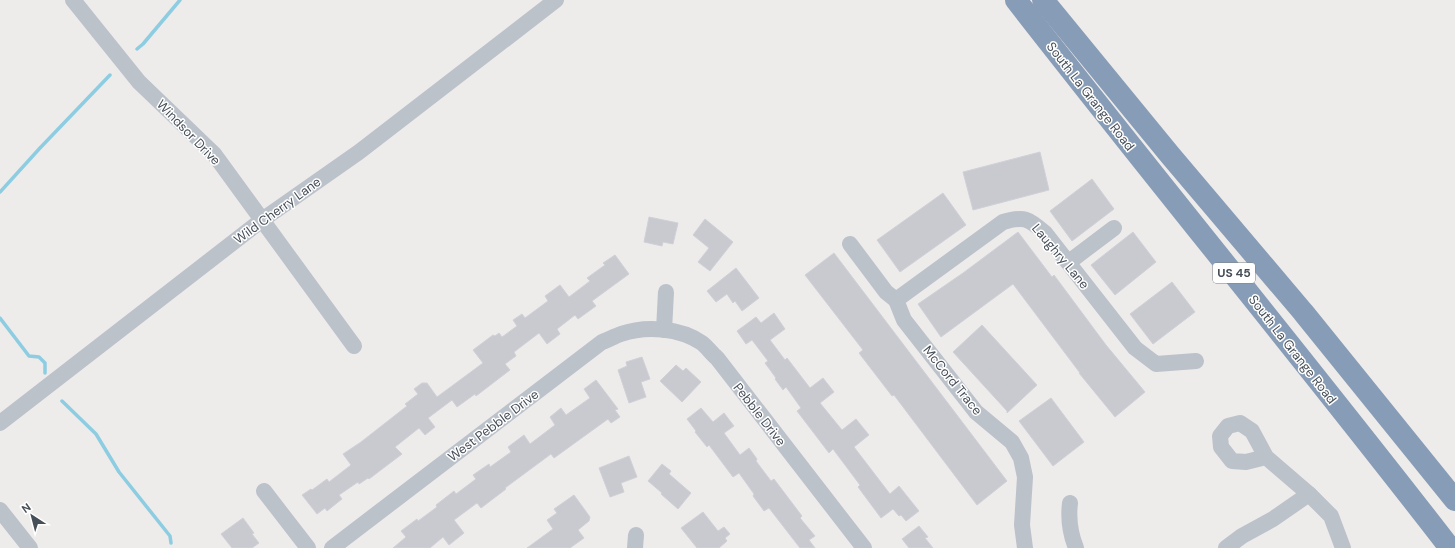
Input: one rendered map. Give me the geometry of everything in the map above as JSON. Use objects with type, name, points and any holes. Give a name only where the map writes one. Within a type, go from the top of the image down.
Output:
[{"type":"highway","name":"South La Grange Road","points":[[1016,0],[1082,86],[1234,274],[1447,543]]},
{"type":"highway","name":"South La Grange Road","points":[[1043,0],[1170,155],[1303,312],[1455,500]]},
{"type":"street","name":"Windsor Drive","points":[[73,0],[140,82],[214,154],[354,346]]},
{"type":"street","name":"Wild Cherry Lane","points":[[0,423],[262,220],[359,152],[556,0]]},
{"type":"street","name":"Laughry Lane","points":[[896,300],[1003,222],[1018,218],[1032,221],[1044,233],[1134,348],[1156,364],[1196,361]]},
{"type":"street","points":[[1068,262],[1114,228]]},
{"type":"street","name":"McCord Trace","points":[[850,244],[886,292],[896,300],[904,320],[976,412],[1012,442],[1021,458],[1025,477],[1022,525],[1025,548]]},
{"type":"street","points":[[664,330],[666,292]]},
{"type":"street","name":"West Pebble Drive","points":[[332,548],[602,342],[622,333],[646,329],[664,330]]},
{"type":"street","name":"Pebble Drive","points":[[664,330],[683,334],[702,343],[717,358],[864,548]]},
{"type":"street","points":[[1266,457],[1309,494],[1331,516],[1343,548]]},
{"type":"street","points":[[264,491],[308,548]]},
{"type":"street","points":[[1226,548],[1242,536],[1274,519],[1309,494]]},
{"type":"street","points":[[1070,503],[1068,517],[1076,548]]},
{"type":"street","points":[[0,510],[30,548]]},
{"type":"building","points":[[1040,152],[1049,190],[973,210],[963,172]]},
{"type":"building","points":[[1092,179],[1114,209],[1072,241],[1050,211]]},
{"type":"building","points":[[943,193],[966,225],[900,272],[877,240]]},
{"type":"building","points":[[649,217],[678,223],[673,244],[663,242],[662,246],[644,242]]},
{"type":"building","points":[[705,219],[733,242],[710,271],[698,262],[709,248],[693,235]]},
{"type":"building","points":[[1018,232],[1052,277],[1054,275],[1106,345],[1145,392],[1115,417],[1079,373],[1013,284],[941,337],[918,304]]},
{"type":"building","points":[[1133,232],[1156,262],[1115,295],[1091,265]]},
{"type":"building","points":[[834,253],[1007,481],[977,505],[894,395],[892,396],[859,353],[863,350],[805,275]]},
{"type":"building","points":[[615,255],[629,274],[592,301],[596,306],[578,319],[575,315],[557,329],[560,334],[547,344],[539,333],[514,352],[516,356],[505,364],[510,370],[476,396],[475,394],[457,407],[452,400],[428,418],[435,427],[425,435],[419,428],[395,447],[402,454],[369,479],[368,478],[359,484],[358,482],[339,495],[342,499],[327,511],[325,508],[317,514],[302,495],[327,479],[329,482],[351,465],[343,454],[407,406],[405,404],[418,394],[414,389],[422,383],[427,383],[437,397],[483,363],[473,350],[493,335],[495,336],[499,333],[502,337],[517,326],[513,320],[522,314],[525,318],[548,301],[545,296],[560,285],[569,297],[590,281],[587,278],[605,265],[603,263]]},
{"type":"building","points":[[736,268],[759,298],[742,311],[735,301],[733,303],[727,294],[716,302],[707,291]]},
{"type":"building","points":[[1172,282],[1195,312],[1153,344],[1130,314]]},
{"type":"building","points":[[774,313],[785,329],[770,340],[785,360],[787,358],[810,388],[823,378],[834,392],[820,403],[842,430],[856,419],[869,435],[854,447],[890,494],[899,486],[919,511],[906,521],[893,509],[881,518],[858,487],[860,485],[833,449],[829,453],[797,411],[801,408],[786,387],[783,390],[775,379],[776,378],[765,363],[768,361],[752,340],[746,344],[737,331],[756,317],[761,323]]},
{"type":"building","points":[[982,325],[1037,385],[1007,413],[1007,411],[953,352]]},
{"type":"building","points":[[642,357],[650,379],[641,382],[646,397],[629,403],[618,370],[627,366],[626,362]]},
{"type":"building","points":[[676,365],[683,371],[686,368],[701,382],[682,402],[660,381]]},
{"type":"building","points":[[596,380],[618,409],[615,410],[620,417],[611,423],[608,419],[554,458],[551,454],[481,508],[477,503],[454,520],[464,533],[449,545],[443,537],[430,548],[393,548],[406,537],[401,531],[437,507],[436,505],[454,491],[456,494],[476,479],[473,475],[489,464],[490,467],[511,452],[508,447],[524,435],[530,444],[555,425],[550,417],[561,408],[566,415],[590,398],[584,389]]},
{"type":"building","points":[[1051,398],[1084,442],[1053,466],[1019,421]]},
{"type":"building","points":[[701,408],[713,422],[724,413],[734,426],[724,433],[740,455],[749,448],[757,459],[756,461],[771,481],[774,479],[802,516],[800,518],[815,536],[809,540],[815,548],[800,548],[769,508],[764,511],[739,473],[733,477],[709,445],[707,447],[687,419]]},
{"type":"building","points":[[629,456],[637,477],[621,483],[624,492],[610,497],[599,468]]},
{"type":"building","points":[[662,464],[671,471],[669,474],[691,493],[678,509],[648,481]]},
{"type":"building","points":[[574,495],[590,517],[589,521],[578,530],[584,538],[570,548],[527,548],[553,529],[547,520],[557,513],[554,509]]},
{"type":"building","points":[[703,512],[718,531],[724,527],[730,534],[725,538],[727,541],[719,548],[697,548],[681,528]]},
{"type":"building","points":[[243,518],[259,543],[252,548],[232,548],[221,534]]},
{"type":"building","points":[[919,526],[928,537],[925,538],[933,548],[909,548],[902,539]]},
{"type":"waterway","points":[[137,49],[143,44],[180,0]]},
{"type":"waterway","points":[[0,192],[110,75]]},
{"type":"waterway","points":[[0,318],[29,356],[39,357],[45,363],[45,373]]},
{"type":"waterway","points":[[62,401],[96,434],[119,472],[170,536],[171,543]]}]
